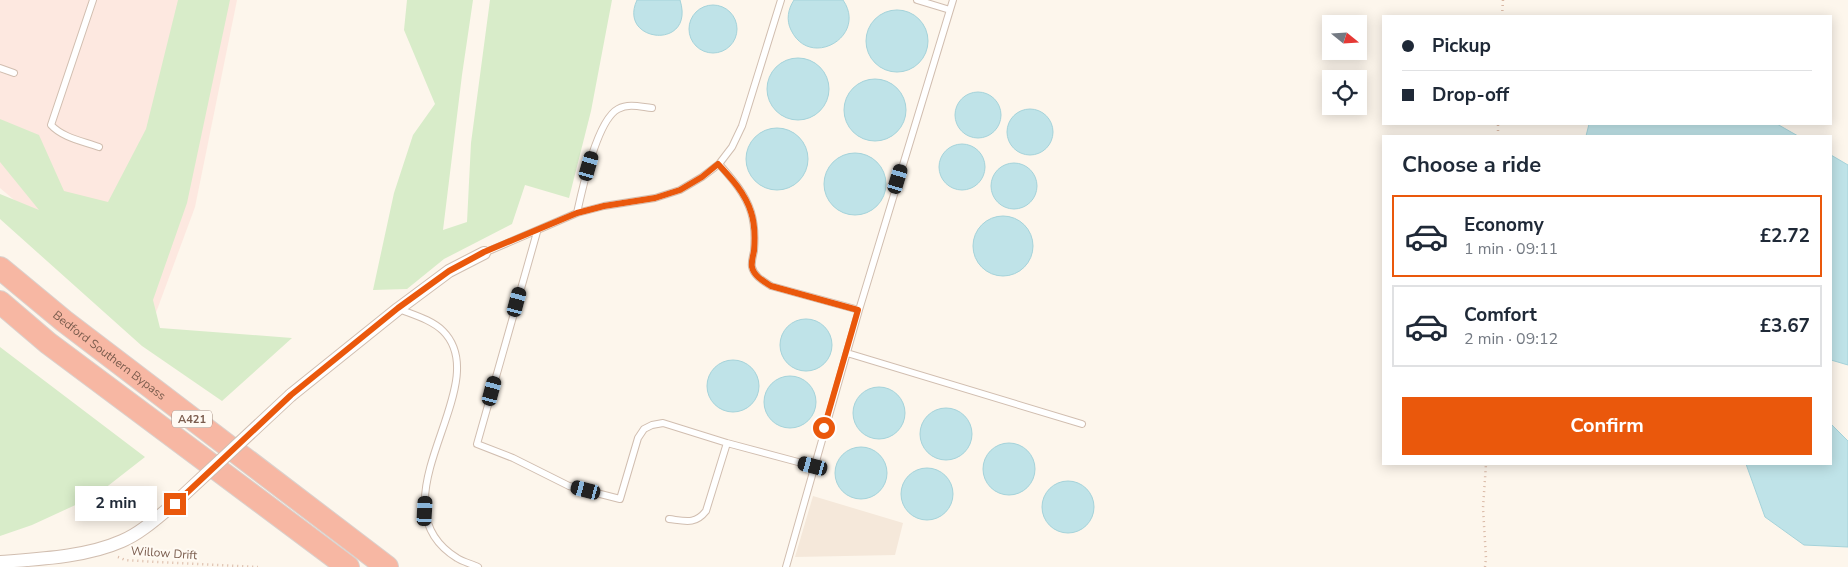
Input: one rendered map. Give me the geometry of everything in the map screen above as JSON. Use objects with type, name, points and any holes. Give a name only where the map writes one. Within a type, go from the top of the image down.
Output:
[{"type":"highway","name":"Bedford Southern Bypass","points":[[0,268],[64,321],[387,567]]},
{"type":"highway","name":"Bedford Southern Bypass","points":[[0,302],[48,343],[348,567]]},
{"type":"street","points":[[0,562],[43,559],[100,549],[123,541],[147,526],[175,504],[291,395],[398,308],[449,271],[484,252]]},
{"type":"lane","points":[[93,0],[52,125],[62,134],[99,147]]},
{"type":"lane","points":[[484,252],[537,232],[577,213],[604,206],[655,198],[672,192],[702,177],[718,164],[732,147],[742,126],[781,0]]},
{"type":"lane","points":[[917,0],[950,10]]},
{"type":"lane","points":[[786,567],[858,310],[953,0]]},
{"type":"lane","points":[[0,68],[14,73]]},
{"type":"lane","points":[[577,213],[592,155],[612,112],[625,106],[652,108]]},
{"type":"lane","points":[[718,164],[736,183],[746,198],[752,215],[755,232],[751,266],[754,273],[771,286],[858,310]]},
{"type":"lane","points":[[537,232],[477,444],[513,458],[569,486],[620,499],[638,438],[644,429],[663,423],[727,443],[813,466]]},
{"type":"lane","points":[[398,308],[428,320],[444,331],[455,348],[458,366],[454,391],[426,485],[425,511],[430,530],[442,546],[458,559],[478,567]]},
{"type":"lane","points":[[847,353],[1082,424]]},
{"type":"lane","points":[[669,519],[691,521],[700,518],[706,512],[727,443]]},
{"type":"path","points":[[1502,15],[1503,0]]},
{"type":"path","points":[[1485,567],[1483,508],[1486,465]]},
{"type":"path","name":"Willow Drift","points":[[100,549],[125,560],[258,567]]},
{"type":"shaded area","points":[[0,0],[237,0],[195,207],[154,318],[0,188]]},
{"type":"shaded area","points":[[813,496],[903,523],[895,555],[795,557]]},
{"type":"green space","points":[[178,0],[230,0],[187,203],[153,300],[160,328],[292,338],[222,401],[142,346],[0,219],[0,194],[39,210],[0,162],[0,119],[39,135],[64,191],[108,202],[146,129]]},
{"type":"green space","points":[[407,0],[473,0],[443,230],[467,222],[471,143],[490,0],[612,0],[591,111],[569,198],[525,185],[512,224],[444,259],[407,289],[373,290],[394,193],[413,135],[435,104],[404,30]]},
{"type":"green space","points":[[0,347],[145,457],[95,496],[32,525],[0,536]]},
{"type":"water","points":[[637,0],[680,0],[682,16],[677,28],[668,34],[657,35],[646,32],[638,25],[634,14]]},
{"type":"water","points":[[794,0],[843,0],[849,13],[848,26],[843,36],[834,44],[822,48],[811,47],[800,42],[791,30],[788,18],[790,7]]},
{"type":"water","points":[[708,5],[718,5],[727,9],[733,15],[736,20],[736,38],[727,49],[718,53],[708,53],[699,49],[693,43],[689,34],[689,24],[693,15],[699,9]]},
{"type":"water","points":[[897,10],[909,13],[919,19],[925,29],[928,41],[925,53],[919,63],[909,69],[897,72],[885,69],[875,63],[869,53],[866,41],[869,29],[875,19],[885,13]]},
{"type":"water","points":[[798,58],[810,61],[820,67],[826,77],[829,89],[826,101],[820,111],[810,117],[798,120],[786,117],[776,111],[770,101],[767,89],[770,77],[776,67],[786,61]]},
{"type":"water","points":[[875,79],[887,82],[897,88],[903,98],[906,110],[903,122],[897,132],[887,138],[875,141],[863,138],[853,132],[847,122],[844,110],[847,98],[853,88],[863,82]]},
{"type":"water","points":[[978,92],[991,96],[997,102],[1001,115],[997,128],[991,134],[978,138],[965,134],[959,128],[955,115],[959,102],[965,96]]},
{"type":"water","points":[[1030,109],[1043,113],[1049,119],[1053,132],[1049,145],[1043,151],[1030,155],[1017,151],[1011,145],[1007,132],[1011,119],[1017,113]]},
{"type":"water","points":[[1589,125],[1779,125],[1796,135],[1586,135]]},
{"type":"water","points":[[777,128],[789,131],[799,137],[805,147],[808,159],[805,171],[799,181],[789,187],[777,190],[765,187],[755,181],[749,171],[746,159],[749,147],[755,137],[765,131]]},
{"type":"water","points":[[962,144],[975,148],[981,154],[985,167],[981,180],[975,186],[962,190],[949,186],[943,180],[939,167],[943,154],[949,148]]},
{"type":"water","points":[[855,153],[867,156],[877,162],[883,172],[886,184],[883,196],[877,206],[867,212],[855,215],[843,212],[833,206],[827,196],[824,184],[827,172],[833,162],[843,156]]},
{"type":"water","points":[[1832,156],[1848,165],[1848,365],[1832,360]]},
{"type":"water","points":[[1014,163],[1027,167],[1033,173],[1037,186],[1033,199],[1027,205],[1014,209],[1001,205],[995,199],[991,186],[995,173],[1001,167]]},
{"type":"water","points":[[1003,216],[1015,218],[1028,229],[1033,246],[1031,258],[1020,271],[1003,276],[991,274],[978,263],[973,246],[975,234],[986,221]]},
{"type":"water","points":[[806,319],[820,323],[828,331],[832,345],[828,359],[820,367],[806,371],[792,367],[784,359],[780,345],[784,331],[792,323]]},
{"type":"water","points":[[733,360],[747,364],[755,372],[759,386],[755,400],[747,408],[733,412],[719,408],[711,400],[707,386],[711,372],[719,364]]},
{"type":"water","points":[[790,376],[804,380],[812,388],[816,402],[812,416],[804,424],[790,428],[776,424],[768,416],[764,402],[768,388],[776,380]]},
{"type":"water","points":[[879,387],[893,391],[901,399],[905,413],[901,427],[893,435],[879,439],[865,435],[857,427],[853,413],[857,399],[865,391]]},
{"type":"water","points":[[946,408],[960,412],[968,420],[972,434],[968,448],[960,456],[946,460],[932,456],[924,448],[920,434],[924,420],[932,412]]},
{"type":"water","points":[[1832,425],[1848,441],[1848,547],[1804,545],[1765,517],[1746,465],[1832,465]]},
{"type":"water","points":[[1009,443],[1023,447],[1031,455],[1035,469],[1031,483],[1023,491],[1009,495],[995,491],[987,483],[983,469],[987,455],[995,447]]},
{"type":"water","points":[[861,447],[875,451],[883,459],[887,473],[883,487],[875,495],[861,499],[847,495],[839,487],[835,473],[839,459],[847,451]]},
{"type":"water","points":[[927,468],[941,472],[949,480],[953,494],[949,508],[941,516],[927,520],[913,516],[905,508],[901,494],[905,480],[913,472]]},
{"type":"water","points":[[1068,481],[1082,485],[1090,493],[1094,507],[1090,521],[1082,529],[1068,533],[1054,529],[1046,521],[1042,507],[1046,493],[1054,485]]},
{"type":"route","points":[[175,504],[291,395],[398,308],[449,271],[484,252],[537,232],[577,213],[604,206],[655,198],[680,190],[702,177],[718,164],[736,183],[746,198],[752,215],[755,232],[751,266],[754,273],[771,286],[858,310],[824,428]]}]
